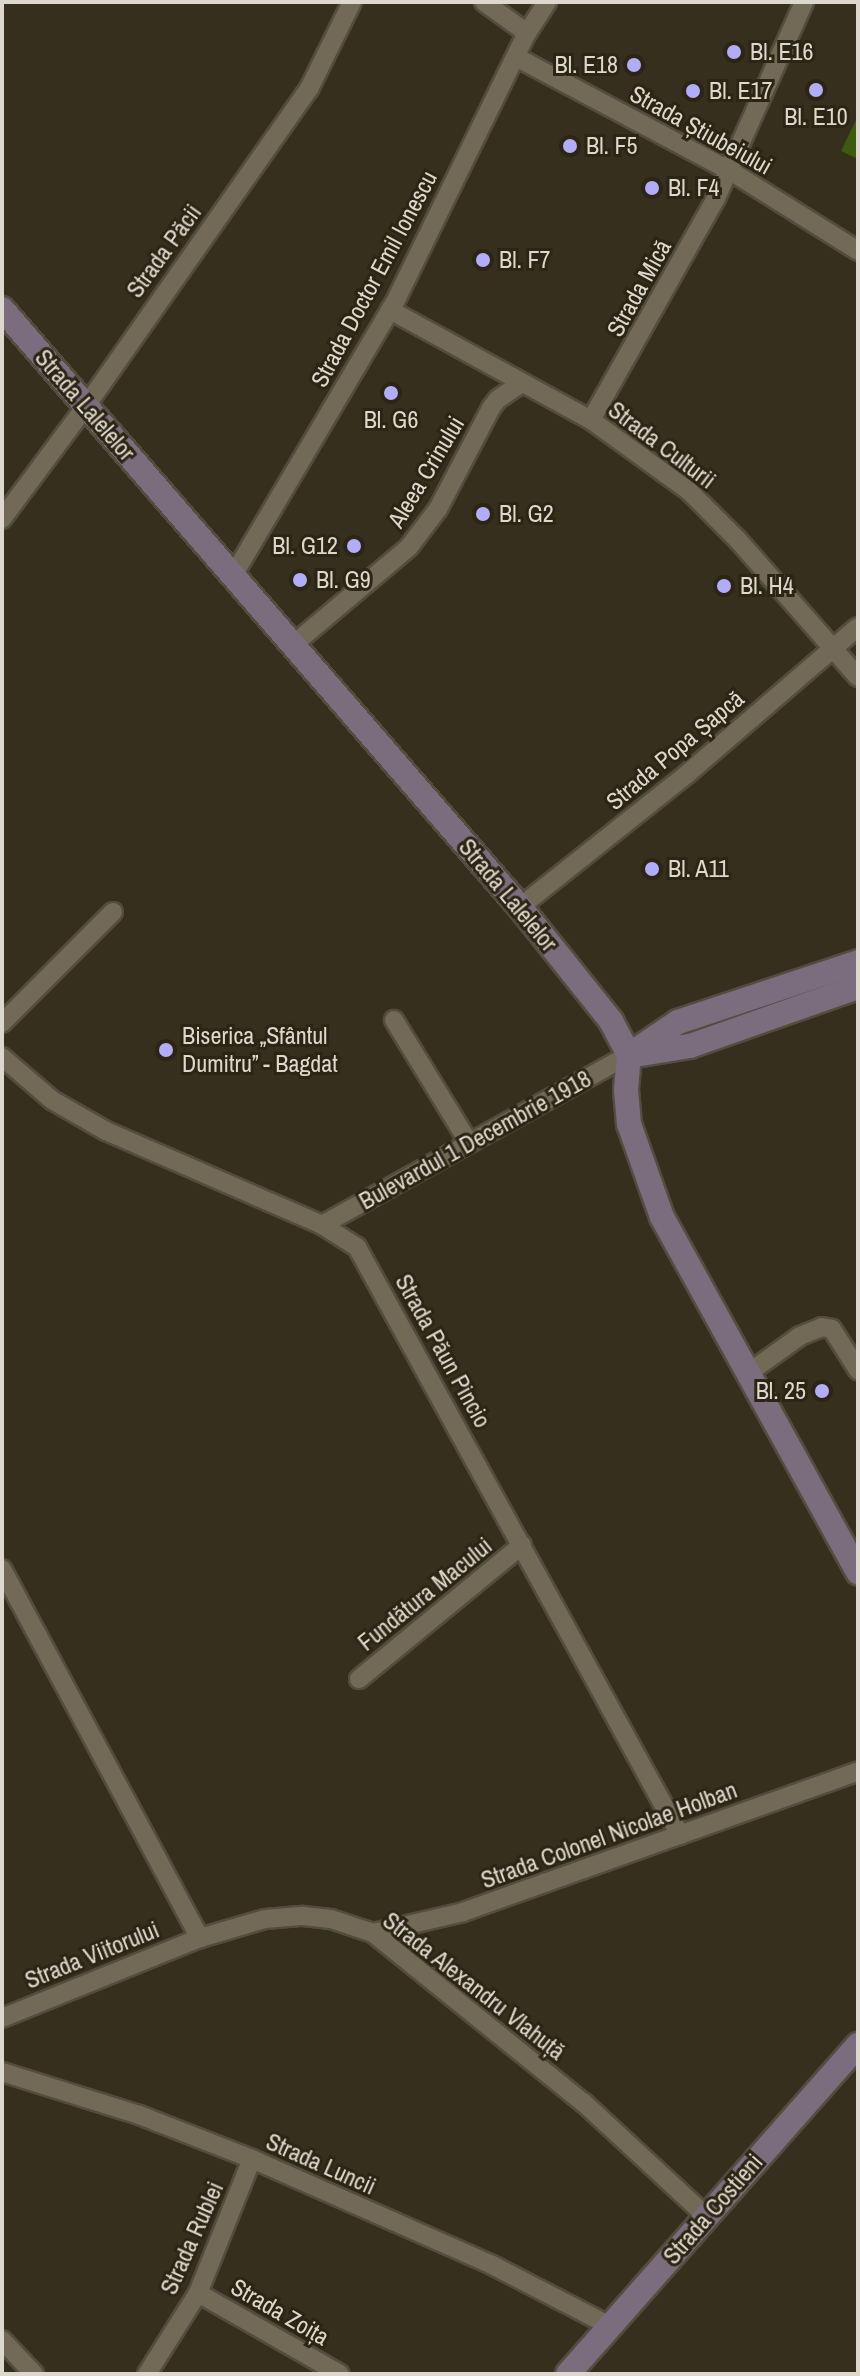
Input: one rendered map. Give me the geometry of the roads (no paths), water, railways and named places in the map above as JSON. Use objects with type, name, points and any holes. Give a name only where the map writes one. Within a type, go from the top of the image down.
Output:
[{"type":"street","name":"Strada Păcii","points":[[2,519],[86,406],[309,89],[352,2]]},
{"type":"street","points":[[484,2],[527,33]]},
{"type":"street","name":"Strada Doctor Emil Ionescu","points":[[234,574],[390,310],[527,33],[547,2]]},
{"type":"street","name":"Strada Mică","points":[[591,420],[709,211],[804,2]]},
{"type":"street","name":"Strada Știubeiului","points":[[516,57],[727,169],[858,251]]},
{"type":"street","name":"Strada Lalelelor","points":[[2,309],[520,907],[611,1021],[629,1055]]},
{"type":"street","name":"Strada Culturii","points":[[390,310],[591,420],[689,491],[715,516],[858,677]]},
{"type":"street","name":"Aleea Crinului","points":[[294,644],[409,547],[438,509],[491,408],[498,399],[522,383]]},
{"type":"street","name":"Strada Popa Șapcă","points":[[520,907],[687,774],[858,627]]},
{"type":"street","points":[[2,1023],[113,912]]},
{"type":"street","name":"Bulevardul 1 Decembrie 1918","points":[[322,1225],[629,1055],[678,1022],[858,962]]},
{"type":"street","name":"Bulevardul 1 Decembrie 1918","points":[[629,1055],[690,1046],[858,987]]},
{"type":"street","points":[[394,1020],[469,1143]]},
{"type":"street","points":[[629,1055],[626,1107],[653,1197],[671,1237],[858,1572]]},
{"type":"street","name":"Strada Păun Pincio","points":[[2,1057],[52,1100],[106,1131],[322,1225],[351,1241],[364,1258],[680,1835]]},
{"type":"street","points":[[747,1374],[800,1336],[822,1327],[832,1329],[858,1370]]},
{"type":"street","name":"Fundătura Macului","points":[[359,1679],[522,1545]]},
{"type":"street","points":[[2,1569],[200,1938]]},
{"type":"street","name":"Strada Colonel Nicolae Holban","points":[[373,1933],[463,1912],[858,1771]]},
{"type":"street","name":"Strada Alexandru Vlahuță","points":[[200,1938],[265,1919],[303,1916],[331,1919],[373,1933],[584,2103],[707,2217]]},
{"type":"street","name":"Strada Viitorului","points":[[2,2018],[200,1938]]},
{"type":"street","name":"Strada Costieni","points":[[568,2374],[858,2045]]},
{"type":"street","name":"Strada Luncii","points":[[2,2072],[139,2115],[252,2159],[492,2265],[610,2326]]},
{"type":"street","name":"Strada Rublei","points":[[147,2374],[198,2293],[252,2159]]},
{"type":"street","name":"Strada Zoița","points":[[198,2293],[340,2374]]},
{"type":"street","points":[[2,2340],[34,2374]]},
{"type":"place","name":"Bl. E16","points":[[734,52]]},
{"type":"place","name":"Bl. E18","points":[[634,65]]},
{"type":"place","name":"Bl. E10","points":[[816,90]]},
{"type":"place","name":"Bl. E17","points":[[693,91]]},
{"type":"place","name":"Bl. F5","points":[[570,146]]},
{"type":"place","name":"Bl. F4","points":[[652,188]]},
{"type":"place","name":"Bl. F7","points":[[483,260]]},
{"type":"place","name":"Bl. G6","points":[[391,393]]},
{"type":"place","name":"Bl. G2","points":[[483,514]]},
{"type":"place","name":"Bl. G12","points":[[354,546]]},
{"type":"place","name":"Bl. G9","points":[[300,580]]},
{"type":"place","name":"Bl. H4","points":[[724,586]]},
{"type":"place","name":"Bl. A11","points":[[652,869]]},
{"type":"place","name":"Biserica „Sfântul Dumitru” - Bagdat","points":[[166,1050]]},
{"type":"place","name":"Bl. 25","points":[[822,1391]]}]
